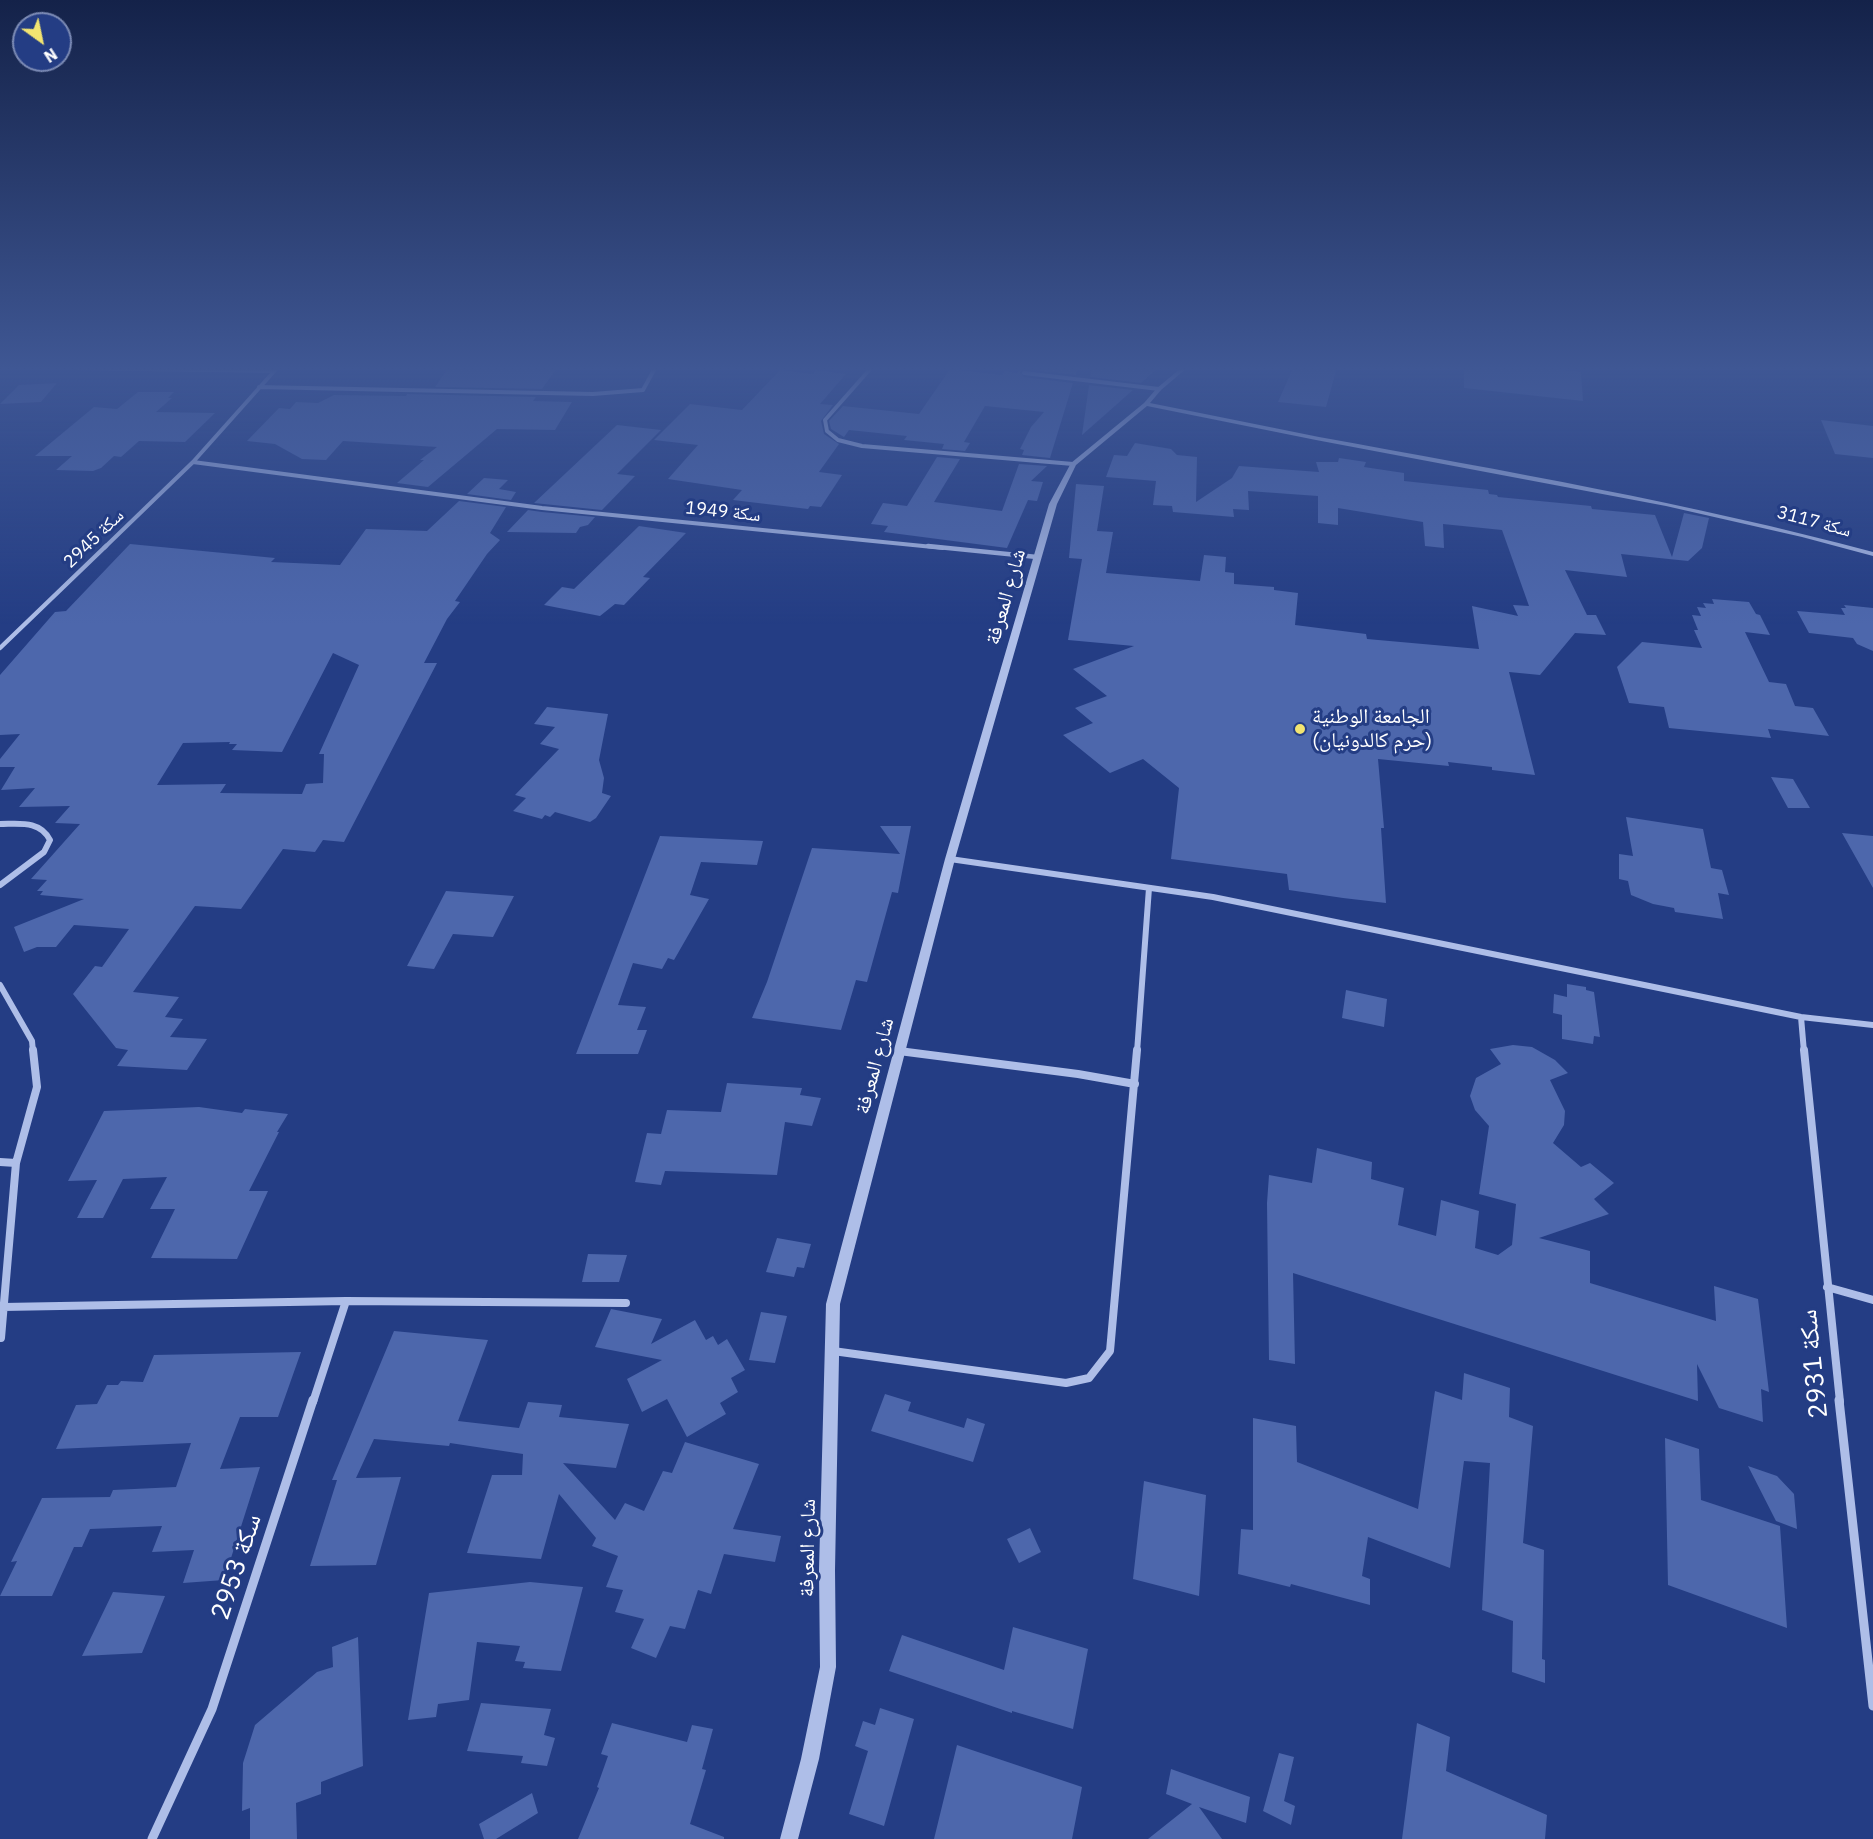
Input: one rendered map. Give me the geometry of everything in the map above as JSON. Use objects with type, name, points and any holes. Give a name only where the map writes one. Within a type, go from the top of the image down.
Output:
[{"type":"street","name":"سكة 2945","points":[[0,648],[200,454]]},
{"type":"street","points":[[954,454],[1073,464]]},
{"type":"street","name":"شارع المعرفة","points":[[789,1839],[810,1759],[828,1667],[827,1570],[832,1304],[950,859],[1053,504],[1073,464],[1085,454]]},
{"type":"street","name":"سكة 3117","points":[[1404,454],[1611,491],[1747,520],[1873,554]]},
{"type":"street","name":"سكة 1949","points":[[193,462],[375,488],[542,508],[1038,557]]},
{"type":"street","points":[[0,824],[37,825],[48,831],[50,840],[44,852],[0,885]]},
{"type":"street","points":[[950,859],[1213,897],[1801,1017],[1873,1025]]},
{"type":"street","points":[[832,1351],[1066,1383],[1089,1378],[1110,1351],[1149,888]]},
{"type":"street","points":[[0,985],[3,997],[32,1041],[37,1087],[16,1163],[0,1338]]},
{"type":"street","name":"سكة 2931","points":[[1801,1017],[1827,1287],[1873,1706]]},
{"type":"street","points":[[899,1051],[1078,1074],[1134,1084]]},
{"type":"street","points":[[0,1162],[16,1163]]},
{"type":"street","points":[[1827,1287],[1873,1300]]},
{"type":"street","points":[[3,1307],[346,1301],[626,1303]]},
{"type":"street","name":"سكة 2953","points":[[152,1839],[212,1709],[346,1301]]},
{"type":"building","points":[[38,454],[125,454],[121,457],[114,456],[101,468],[93,471],[56,470],[72,456],[35,456]]},
{"type":"building","points":[[293,454],[332,454],[326,460],[302,459]]},
{"type":"building","points":[[428,454],[467,454],[428,487],[397,483],[424,460],[420,460]]},
{"type":"building","points":[[586,454],[637,454],[617,474],[635,476],[602,510],[534,503]]},
{"type":"building","points":[[690,454],[832,454],[819,472],[842,475],[821,507],[810,506],[808,509],[733,500],[742,490],[668,479]]},
{"type":"building","points":[[1022,454],[1051,454],[1050,458]]},
{"type":"building","points":[[1128,454],[1176,454],[1197,457],[1196,502],[1232,478],[1239,466],[1319,472],[1316,462],[1338,462],[1339,458],[1366,462],[1364,467],[1404,473],[1404,481],[1488,490],[1489,494],[1498,497],[1655,515],[1672,557],[1684,513],[1709,518],[1702,548],[1688,561],[1621,554],[1627,577],[1565,570],[1587,615],[1596,615],[1606,635],[1575,633],[1540,675],[1509,672],[1535,775],[1448,762],[1449,766],[1378,759],[1384,828],[1381,828],[1386,903],[1289,890],[1287,874],[1171,859],[1179,788],[1143,759],[1110,773],[1063,735],[1093,723],[1075,708],[1107,696],[1073,669],[1134,646],[1068,640],[1082,559],[1069,558],[1076,484],[1104,486],[1097,531],[1113,532],[1106,573],[1200,581],[1204,555],[1226,557],[1225,572],[1234,573],[1234,584],[1274,587],[1274,590],[1298,593],[1295,625],[1366,634],[1367,639],[1479,649],[1472,606],[1518,616],[1513,605],[1529,606],[1502,530],[1443,524],[1444,548],[1425,546],[1423,522],[1338,508],[1338,525],[1318,523],[1318,496],[1248,491],[1249,510],[1233,509],[1234,517],[1173,512],[1172,506],[1153,505],[1156,481],[1106,477],[1114,455],[1127,456]]},
{"type":"building","points":[[1835,454],[1873,454],[1873,458]]},
{"type":"building","points":[[937,457],[960,459],[934,502],[1002,511],[1019,464],[1047,466],[1031,481],[1043,482],[1037,501],[1028,500],[1007,548],[884,532],[888,526],[871,524],[883,503],[907,506]]},
{"type":"building","points":[[484,478],[508,480],[499,489],[516,492],[511,500],[467,494]]},
{"type":"building","points":[[459,501],[506,507],[490,533],[500,540],[487,554],[455,601],[460,602],[447,619],[424,663],[437,663],[344,842],[323,840],[315,852],[283,849],[241,909],[195,906],[133,992],[179,997],[165,1017],[183,1019],[170,1037],[207,1039],[187,1070],[117,1066],[128,1050],[116,1048],[73,994],[95,966],[102,967],[129,929],[74,925],[56,947],[37,947],[24,952],[14,927],[84,899],[40,895],[43,891],[37,891],[47,880],[31,879],[80,824],[55,823],[70,806],[19,807],[35,788],[1,790],[15,767],[0,767],[0,759],[20,734],[0,735],[0,675],[55,612],[66,611],[130,544],[275,558],[271,562],[340,565],[366,529],[427,531]],"holes":[[[333,653],[359,665],[319,754],[324,754],[323,783],[306,784],[302,794],[220,793],[226,784],[157,785],[183,743],[230,742],[229,744],[237,744],[232,750],[282,752]]]},
{"type":"building","points":[[528,510],[595,517],[588,525],[580,527],[576,533],[507,532]]},
{"type":"building","points":[[639,526],[686,533],[643,577],[650,578],[624,605],[615,604],[600,616],[544,605],[562,587],[574,589]]},
{"type":"building","points":[[1712,599],[1749,602],[1756,614],[1760,615],[1770,635],[1745,632],[1769,682],[1786,684],[1795,706],[1813,708],[1829,736],[1768,729],[1771,738],[1669,728],[1664,707],[1629,703],[1617,667],[1642,642],[1702,648],[1694,630],[1698,630],[1692,615],[1701,616],[1697,607],[1706,608],[1703,603],[1714,604]]},
{"type":"building","points":[[1844,605],[1873,608],[1873,651],[1857,644],[1853,638],[1809,633],[1797,611],[1845,615],[1841,608],[1846,608]]},
{"type":"building","points":[[547,707],[608,714],[599,760],[604,778],[602,793],[611,796],[596,818],[590,822],[555,812],[550,817],[545,815],[542,819],[513,811],[526,798],[515,795],[559,749],[540,744],[555,727],[534,724]]},
{"type":"building","points":[[1771,777],[1793,779],[1810,808],[1788,808]]},
{"type":"building","points":[[1626,817],[1703,829],[1711,868],[1722,870],[1729,895],[1718,893],[1723,919],[1675,912],[1674,908],[1653,904],[1631,895],[1628,881],[1619,879],[1619,854],[1633,856]]},
{"type":"building","points":[[880,826],[911,826],[898,893],[892,892],[867,982],[856,980],[841,1030],[752,1018],[767,982],[812,848],[900,854]]},
{"type":"building","points":[[1842,833],[1873,836],[1873,888]]},
{"type":"building","points":[[660,836],[763,841],[757,865],[701,862],[690,895],[709,899],[674,960],[668,958],[662,969],[633,963],[618,1005],[646,1007],[637,1030],[647,1030],[638,1054],[576,1054]]},
{"type":"building","points":[[446,891],[514,896],[493,937],[453,934],[434,969],[407,966]]},
{"type":"building","points":[[1567,984],[1586,987],[1586,990],[1594,992],[1600,1037],[1594,1036],[1593,1044],[1562,1039],[1562,1015],[1553,1013],[1554,994],[1567,997]]},
{"type":"building","points":[[1346,990],[1387,999],[1384,1027],[1342,1018]]},
{"type":"building","points":[[1513,1045],[1532,1047],[1555,1060],[1568,1073],[1550,1080],[1565,1111],[1564,1125],[1553,1143],[1581,1167],[1590,1163],[1614,1183],[1594,1199],[1609,1214],[1539,1238],[1590,1251],[1590,1283],[1716,1321],[1714,1286],[1758,1299],[1769,1392],[1761,1389],[1763,1422],[1719,1408],[1697,1364],[1698,1401],[1293,1273],[1295,1364],[1269,1360],[1267,1203],[1269,1175],[1312,1183],[1317,1148],[1372,1162],[1371,1179],[1404,1188],[1398,1225],[1436,1236],[1441,1200],[1479,1211],[1475,1248],[1498,1255],[1512,1245],[1516,1204],[1479,1194],[1489,1126],[1475,1110],[1470,1096],[1476,1078],[1501,1064],[1490,1049]]},
{"type":"building","points":[[727,1083],[802,1088],[800,1095],[821,1098],[812,1126],[785,1122],[777,1175],[665,1171],[661,1185],[635,1182],[647,1133],[661,1134],[667,1110],[721,1112]]},
{"type":"building","points":[[199,1107],[242,1113],[245,1109],[288,1114],[249,1191],[268,1191],[237,1259],[151,1258],[175,1209],[150,1209],[167,1177],[123,1179],[103,1218],[77,1218],[97,1180],[68,1181],[104,1111]]},
{"type":"building","points":[[777,1238],[811,1244],[804,1268],[797,1267],[794,1277],[766,1272]]},
{"type":"building","points":[[588,1254],[627,1255],[619,1282],[582,1282]]},
{"type":"building","points":[[611,1309],[662,1319],[651,1344],[695,1320],[706,1340],[713,1336],[718,1345],[727,1339],[745,1370],[731,1378],[738,1392],[720,1403],[726,1414],[687,1437],[667,1399],[642,1412],[627,1379],[662,1360],[595,1347]]},
{"type":"building","points":[[761,1312],[787,1316],[775,1363],[749,1360]]},
{"type":"building","points":[[394,1331],[488,1340],[458,1421],[519,1428],[528,1402],[562,1405],[559,1417],[629,1424],[616,1468],[563,1463],[615,1520],[625,1503],[644,1511],[663,1471],[672,1473],[685,1442],[759,1464],[733,1529],[781,1536],[775,1562],[724,1554],[711,1594],[698,1590],[685,1629],[670,1626],[656,1658],[631,1648],[644,1619],[615,1612],[623,1590],[606,1587],[618,1556],[592,1546],[596,1538],[559,1494],[541,1559],[467,1553],[492,1475],[522,1475],[523,1454],[450,1443],[449,1446],[374,1439],[356,1478],[401,1477],[376,1565],[310,1566],[337,1480],[332,1480]]},
{"type":"building","points":[[301,1352],[278,1417],[240,1417],[220,1469],[260,1467],[224,1580],[183,1583],[194,1550],[152,1552],[162,1526],[90,1529],[82,1547],[74,1547],[52,1596],[0,1596],[17,1561],[11,1562],[42,1498],[110,1497],[113,1490],[176,1487],[191,1443],[56,1449],[76,1405],[97,1404],[107,1385],[118,1385],[121,1381],[143,1382],[154,1355]]},
{"type":"building","points":[[1464,1373],[1510,1388],[1509,1417],[1533,1426],[1523,1543],[1544,1550],[1542,1659],[1545,1660],[1545,1683],[1512,1672],[1513,1621],[1482,1610],[1490,1463],[1464,1461],[1450,1568],[1368,1537],[1362,1576],[1370,1579],[1370,1605],[1291,1584],[1290,1587],[1238,1574],[1241,1529],[1253,1530],[1253,1418],[1296,1426],[1297,1462],[1418,1509],[1435,1391],[1462,1400]]},
{"type":"building","points":[[885,1394],[911,1402],[908,1411],[964,1428],[967,1418],[985,1424],[973,1462],[871,1431]]},
{"type":"building","points":[[1665,1438],[1699,1449],[1701,1500],[1780,1526],[1787,1628],[1668,1585]]},
{"type":"building","points":[[1748,1466],[1777,1476],[1794,1494],[1797,1529],[1776,1521]]},
{"type":"building","points":[[1144,1481],[1206,1495],[1199,1596],[1133,1579]]},
{"type":"building","points":[[1030,1528],[1041,1552],[1019,1563],[1007,1539]]},
{"type":"building","points":[[530,1582],[583,1587],[561,1671],[523,1668],[525,1662],[515,1661],[520,1646],[477,1642],[469,1700],[438,1704],[436,1717],[408,1720],[429,1593]]},
{"type":"building","points":[[113,1592],[165,1596],[142,1653],[82,1656]]},
{"type":"building","points":[[1013,1627],[1088,1649],[1073,1729],[1012,1711],[1012,1713],[889,1671],[902,1635],[1004,1670]]},
{"type":"building","points":[[358,1637],[363,1766],[321,1782],[321,1794],[296,1803],[297,1839],[250,1839],[250,1808],[242,1811],[243,1763],[255,1725],[317,1672],[333,1667],[332,1647]]},
{"type":"building","points":[[481,1703],[551,1709],[544,1735],[555,1738],[547,1766],[521,1763],[523,1756],[467,1751]]},
{"type":"building","points":[[880,1708],[914,1719],[884,1826],[849,1814],[868,1751],[855,1746],[863,1721],[875,1725]]},
{"type":"building","points":[[612,1723],[687,1742],[692,1725],[713,1729],[702,1769],[706,1770],[690,1824],[724,1837],[724,1839],[578,1839],[599,1788],[597,1787],[608,1756],[601,1754]]},
{"type":"building","points":[[1417,1723],[1450,1737],[1446,1771],[1547,1815],[1545,1839],[1402,1839]]},
{"type":"building","points":[[957,1745],[1082,1787],[1072,1839],[934,1839]]},
{"type":"building","points":[[1279,1753],[1294,1757],[1284,1801],[1295,1806],[1291,1825],[1263,1811]]},
{"type":"building","points":[[1171,1769],[1250,1797],[1246,1823],[1199,1807],[1222,1839],[1148,1839],[1192,1804],[1166,1794]]},
{"type":"building","points":[[532,1793],[538,1813],[496,1839],[484,1839],[479,1824]]},
{"type":"place","name":"الجامعة الوطنية (حرم كالدونيان)","points":[[1300,729]]}]
